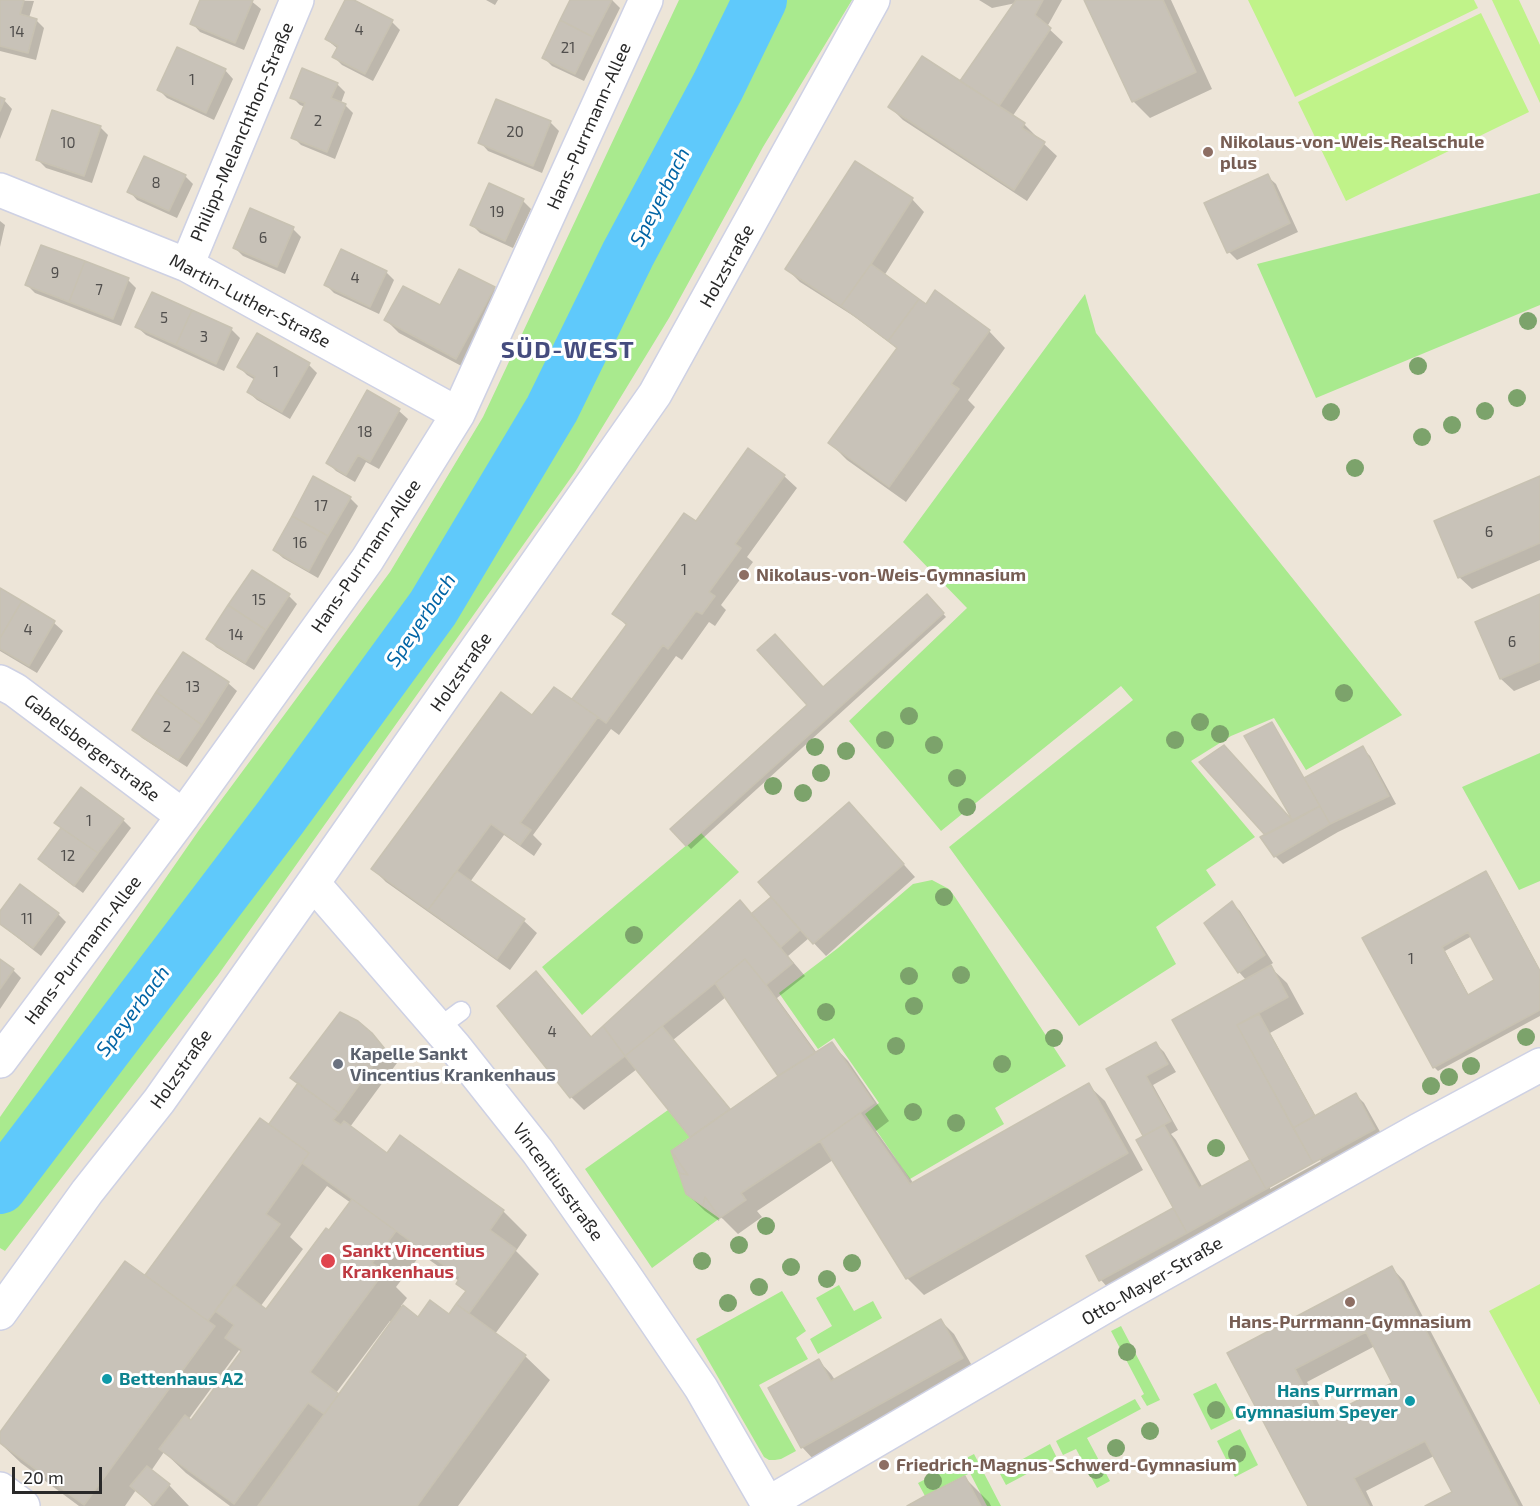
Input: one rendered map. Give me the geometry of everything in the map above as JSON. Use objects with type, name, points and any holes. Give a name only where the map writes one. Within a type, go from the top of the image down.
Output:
[{"type":"street","name":"Philipp-Melanchthon-Straße","points":[[187,265],[297,0]]},
{"type":"street","name":"Hans-Purrmann-Allee","points":[[0,1061],[183,816],[367,560],[458,414],[646,0]]},
{"type":"street","name":"Holzstraße","points":[[0,1313],[87,1192],[159,1101],[655,394],[873,0]]},
{"type":"street","name":"Martin-Luther-Straße","points":[[0,190],[187,265],[458,414]]},
{"type":"street","name":"Gabelsbergerstraße","points":[[0,682],[15,690],[183,816]]},
{"type":"street","name":"Vincentiusstraße","points":[[314,883],[450,1019],[700,1388],[768,1505]]},
{"type":"street","name":"Otto-Mayer-Straße","points":[[768,1505],[1116,1300],[1408,1136],[1540,1065]]},
{"type":"street","points":[[0,1489],[23,1506]]},
{"type":"green space","points":[[679,0],[852,0],[763,147],[669,318],[575,472],[218,975],[5,1251],[0,1248],[0,1117],[199,830],[390,572],[483,417]]},
{"type":"green space","points":[[1248,0],[1474,0],[1478,8],[1295,97]]},
{"type":"green space","points":[[1492,0],[1519,0],[1540,45],[1540,103]]},
{"type":"green space","points":[[1481,13],[1529,112],[1346,201],[1298,102]]},
{"type":"green space","points":[[1540,193],[1540,305],[1316,398],[1257,264]]},
{"type":"green space","points":[[1085,294],[1096,333],[1402,715],[1306,770],[1274,718],[1231,736],[1191,761],[1255,837],[1206,870],[1216,885],[1156,927],[1176,964],[1079,1026],[949,847],[1133,700],[1121,686],[941,831],[849,721],[967,608],[903,542]]},
{"type":"green space","points":[[1540,753],[1540,881],[1519,890],[1462,787]]},
{"type":"green space","points":[[701,833],[739,872],[582,1015],[542,967]]},
{"type":"green space","points":[[932,880],[949,889],[955,897],[1066,1066],[995,1108],[1004,1124],[910,1179],[865,1114],[879,1103],[834,1038],[818,1049],[779,993],[838,948],[913,884]]},
{"type":"green space","points":[[668,1110],[690,1137],[671,1151],[686,1194],[720,1218],[652,1268],[585,1169]]},
{"type":"green space","points":[[1540,1284],[1540,1405],[1489,1311]]},
{"type":"green space","points":[[839,1285],[854,1311],[873,1301],[882,1318],[818,1354],[810,1339],[832,1326],[816,1298]]},
{"type":"green space","points":[[782,1291],[806,1331],[796,1338],[808,1359],[759,1385],[796,1451],[781,1459],[769,1460],[764,1457],[696,1339]]},
{"type":"green space","points":[[1121,1326],[1160,1400],[1147,1406],[1141,1396],[1144,1394],[1111,1331]]},
{"type":"green space","points":[[1216,1383],[1235,1418],[1211,1430],[1193,1394]]},
{"type":"green space","points":[[1135,1399],[1141,1409],[1087,1438],[1110,1481],[1097,1488],[1076,1449],[1063,1455],[1056,1441]]},
{"type":"green space","points":[[1240,1429],[1258,1465],[1235,1477],[1217,1441]]},
{"type":"green space","points":[[1050,1444],[1057,1458],[1006,1485],[999,1472]]},
{"type":"green space","points":[[974,1454],[1001,1506],[987,1506],[970,1473],[925,1496],[918,1483]]},
{"type":"building","points":[[0,0],[24,0],[20,14],[37,19],[28,53],[0,46]]},
{"type":"building","points":[[200,0],[253,0],[235,43],[190,24]]},
{"type":"building","points":[[345,0],[354,0],[393,20],[365,74],[332,57],[338,46],[325,39]]},
{"type":"building","points":[[570,0],[612,0],[593,37],[560,20]]},
{"type":"building","points":[[1016,0],[1043,0],[1035,15],[1051,28],[999,106],[960,81]]},
{"type":"building","points":[[1084,0],[1163,0],[1196,72],[1132,102]]},
{"type":"building","points":[[560,20],[593,37],[575,74],[542,58]]},
{"type":"building","points":[[177,47],[226,69],[206,113],[157,90]]},
{"type":"building","points":[[922,56],[1025,123],[1022,128],[1045,142],[1014,190],[888,107]]},
{"type":"building","points":[[302,68],[338,83],[331,98],[346,104],[327,152],[291,138],[305,103],[290,98]]},
{"type":"building","points":[[0,97],[5,99],[0,111]]},
{"type":"building","points":[[496,99],[551,121],[533,166],[478,143]]},
{"type":"building","points":[[52,110],[101,126],[84,176],[36,160]]},
{"type":"building","points":[[144,156],[186,175],[169,211],[127,192]]},
{"type":"building","points":[[855,161],[913,198],[841,306],[785,269]]},
{"type":"building","points":[[1268,174],[1290,223],[1227,253],[1204,203]]},
{"type":"building","points":[[489,183],[524,199],[505,241],[470,225]]},
{"type":"building","points":[[250,208],[294,227],[277,267],[233,248]]},
{"type":"building","points":[[41,245],[85,261],[69,302],[25,285]]},
{"type":"building","points":[[341,249],[387,271],[370,307],[324,285]]},
{"type":"building","points":[[85,261],[129,278],[113,319],[69,302]]},
{"type":"building","points":[[871,264],[919,299],[888,341],[841,306]]},
{"type":"building","points":[[459,269],[495,287],[456,359],[384,320],[403,286],[440,305]]},
{"type":"building","points":[[935,290],[990,330],[951,384],[959,389],[889,487],[828,443],[897,348],[888,341],[919,299],[926,304]]},
{"type":"building","points":[[152,292],[192,310],[176,345],[135,327]]},
{"type":"building","points":[[192,310],[232,328],[216,364],[176,345]]},
{"type":"building","points":[[257,333],[310,363],[282,412],[247,392],[255,377],[237,367]]},
{"type":"building","points":[[367,390],[400,409],[370,462],[358,455],[346,475],[326,463]]},
{"type":"building","name":"Nikolaus-von-Weis-Gymnasium","points":[[748,448],[785,475],[735,544],[741,548],[709,592],[715,596],[702,614],[696,611],[668,649],[663,645],[606,723],[572,699],[627,624],[612,614],[684,513],[696,521]]},
{"type":"building","points":[[313,476],[351,497],[328,536],[292,516]]},
{"type":"building","points":[[1540,476],[1540,543],[1458,578],[1434,521]]},
{"type":"building","points":[[292,516],[328,536],[309,571],[273,550]]},
{"type":"building","points":[[252,570],[290,594],[266,630],[228,605]]},
{"type":"building","points":[[0,588],[22,601],[0,638]]},
{"type":"building","points":[[927,594],[944,613],[686,846],[670,829],[807,705],[757,650],[775,634],[823,687]]},
{"type":"building","points":[[1540,594],[1540,662],[1500,679],[1475,622]]},
{"type":"building","points":[[22,601],[55,621],[29,666],[0,649],[0,638]]},
{"type":"building","points":[[228,605],[266,630],[245,663],[206,639]]},
{"type":"building","points":[[183,652],[229,682],[202,725],[156,692]]},
{"type":"building","points":[[554,687],[598,717],[520,823],[531,830],[520,845],[491,824],[428,910],[371,869],[501,692],[532,715]]},
{"type":"building","points":[[156,692],[202,725],[178,760],[132,730]]},
{"type":"building","points":[[1272,722],[1320,806],[1293,821],[1244,736]]},
{"type":"building","points":[[1224,745],[1293,821],[1265,835],[1199,762]]},
{"type":"building","points":[[1363,746],[1389,796],[1330,824],[1304,778]]},
{"type":"building","points":[[81,787],[124,819],[98,853],[54,823]]},
{"type":"building","points":[[849,802],[904,864],[813,944],[758,882]]},
{"type":"building","points":[[1320,806],[1330,824],[1274,857],[1260,837]]},
{"type":"building","points":[[61,828],[98,853],[74,886],[38,859]]},
{"type":"building","points":[[457,871],[525,919],[497,959],[428,910]]},
{"type":"building","points":[[1486,871],[1540,971],[1540,1010],[1433,1068],[1362,938]],"holes":[[[1468,932],[1494,980],[1468,995],[1442,947]]]},
{"type":"building","points":[[20,884],[59,913],[33,948],[0,924],[0,911]]},
{"type":"building","points":[[771,897],[800,930],[781,947],[751,914]]},
{"type":"building","points":[[740,900],[793,963],[766,985],[745,959],[625,1056],[603,1026]]},
{"type":"building","points":[[1232,901],[1265,955],[1238,973],[1204,923]]},
{"type":"building","points":[[0,959],[14,969],[0,989]]},
{"type":"building","points":[[745,959],[815,1053],[778,1076],[715,983]]},
{"type":"building","points":[[1271,965],[1288,997],[1237,1025],[1313,1163],[1266,1189],[1172,1020]]},
{"type":"building","points":[[536,971],[591,1037],[603,1026],[625,1056],[570,1098],[497,1006]]},
{"type":"building","name":"Kapelle Sankt Vincentius Krankenhaus","points":[[340,1012],[358,1021],[385,1049],[339,1113],[290,1078]]},
{"type":"building","points":[[1259,1014],[1315,1116],[1293,1128],[1237,1025]]},
{"type":"building","points":[[662,1026],[730,1109],[690,1137],[625,1056]]},
{"type":"building","points":[[832,1042],[874,1103],[741,1193],[746,1200],[720,1218],[705,1197],[703,1206],[686,1194],[679,1173],[688,1175],[671,1151],[778,1076]]},
{"type":"building","points":[[1156,1042],[1168,1064],[1146,1076],[1171,1121],[1143,1136],[1106,1069]]},
{"type":"building","points":[[298,1083],[339,1113],[333,1120],[341,1125],[344,1121],[387,1153],[400,1135],[504,1210],[490,1230],[516,1249],[469,1313],[456,1304],[466,1291],[456,1284],[460,1277],[302,1163],[309,1153],[269,1124]]},
{"type":"building","points":[[1089,1083],[1128,1153],[906,1279],[820,1141],[860,1113],[910,1184]]},
{"type":"building","points":[[1356,1093],[1375,1129],[1313,1163],[1293,1128]]},
{"type":"building","points":[[260,1118],[309,1153],[266,1214],[280,1224],[208,1321],[145,1275]]},
{"type":"building","points":[[1164,1125],[1199,1188],[1250,1160],[1266,1189],[1187,1233],[1136,1140]]},
{"type":"building","points":[[671,1151],[688,1175],[679,1173]]},
{"type":"building","points":[[705,1197],[720,1218],[703,1206]]},
{"type":"building","points":[[352,1199],[396,1231],[372,1263],[384,1272],[310,1372],[339,1394],[324,1414],[308,1403],[234,1504],[159,1449],[185,1415],[191,1420],[242,1350],[225,1338],[234,1325],[215,1311],[234,1285],[266,1309],[326,1228],[329,1230]]},
{"type":"building","points":[[1173,1208],[1187,1233],[1099,1281],[1086,1256]]},
{"type":"building","name":"Bettenhaus A2","points":[[125,1261],[215,1326],[84,1505],[0,1443],[0,1432]]},
{"type":"building","name":"Hans Purrman Gymnasium Speyer","points":[[1392,1266],[1518,1506],[1425,1506],[1452,1492],[1425,1441],[1354,1478],[1369,1506],[1308,1506],[1227,1353]],"holes":[[[1366,1332],[1392,1383],[1321,1419],[1295,1369]]]},
{"type":"building","points":[[430,1300],[449,1314],[456,1304],[526,1355],[417,1506],[258,1506],[403,1305],[418,1317]]},
{"type":"building","points":[[941,1319],[963,1358],[801,1448],[768,1388],[819,1359],[831,1381]]},
{"type":"building","points":[[147,1466],[170,1484],[153,1505],[130,1486]]},
{"type":"building","points":[[965,1476],[981,1506],[907,1506],[925,1496]]},
{"type":"waterway","name":"Speyerbach","points":[[0,1187],[280,818],[433,608],[552,409],[628,254],[718,86],[760,0]]},
{"type":"place","name":"Nikolaus-von-Weis-Realschule plus","points":[[1208,152]]},
{"type":"place","name":"Nikolaus-von-Weis-Gymnasium","points":[[744,575]]},
{"type":"place","name":"Kapelle Sankt Vincentius Krankenhaus","points":[[338,1064]]},
{"type":"place","name":"Sankt Vincentius Krankenhaus","points":[[328,1261]]},
{"type":"place","name":"Hans-Purrmann-Gymnasium","points":[[1350,1302]]},
{"type":"place","name":"Bettenhaus A2","points":[[107,1379]]},
{"type":"place","name":"Hans Purrman Gymnasium Speyer","points":[[1410,1401]]},
{"type":"place","name":"Friedrich-Magnus-Schwerd-Gymnasium","points":[[884,1465]]},
{"type":"district","name":"SÜD-WEST","points":[[568,350]]}]
